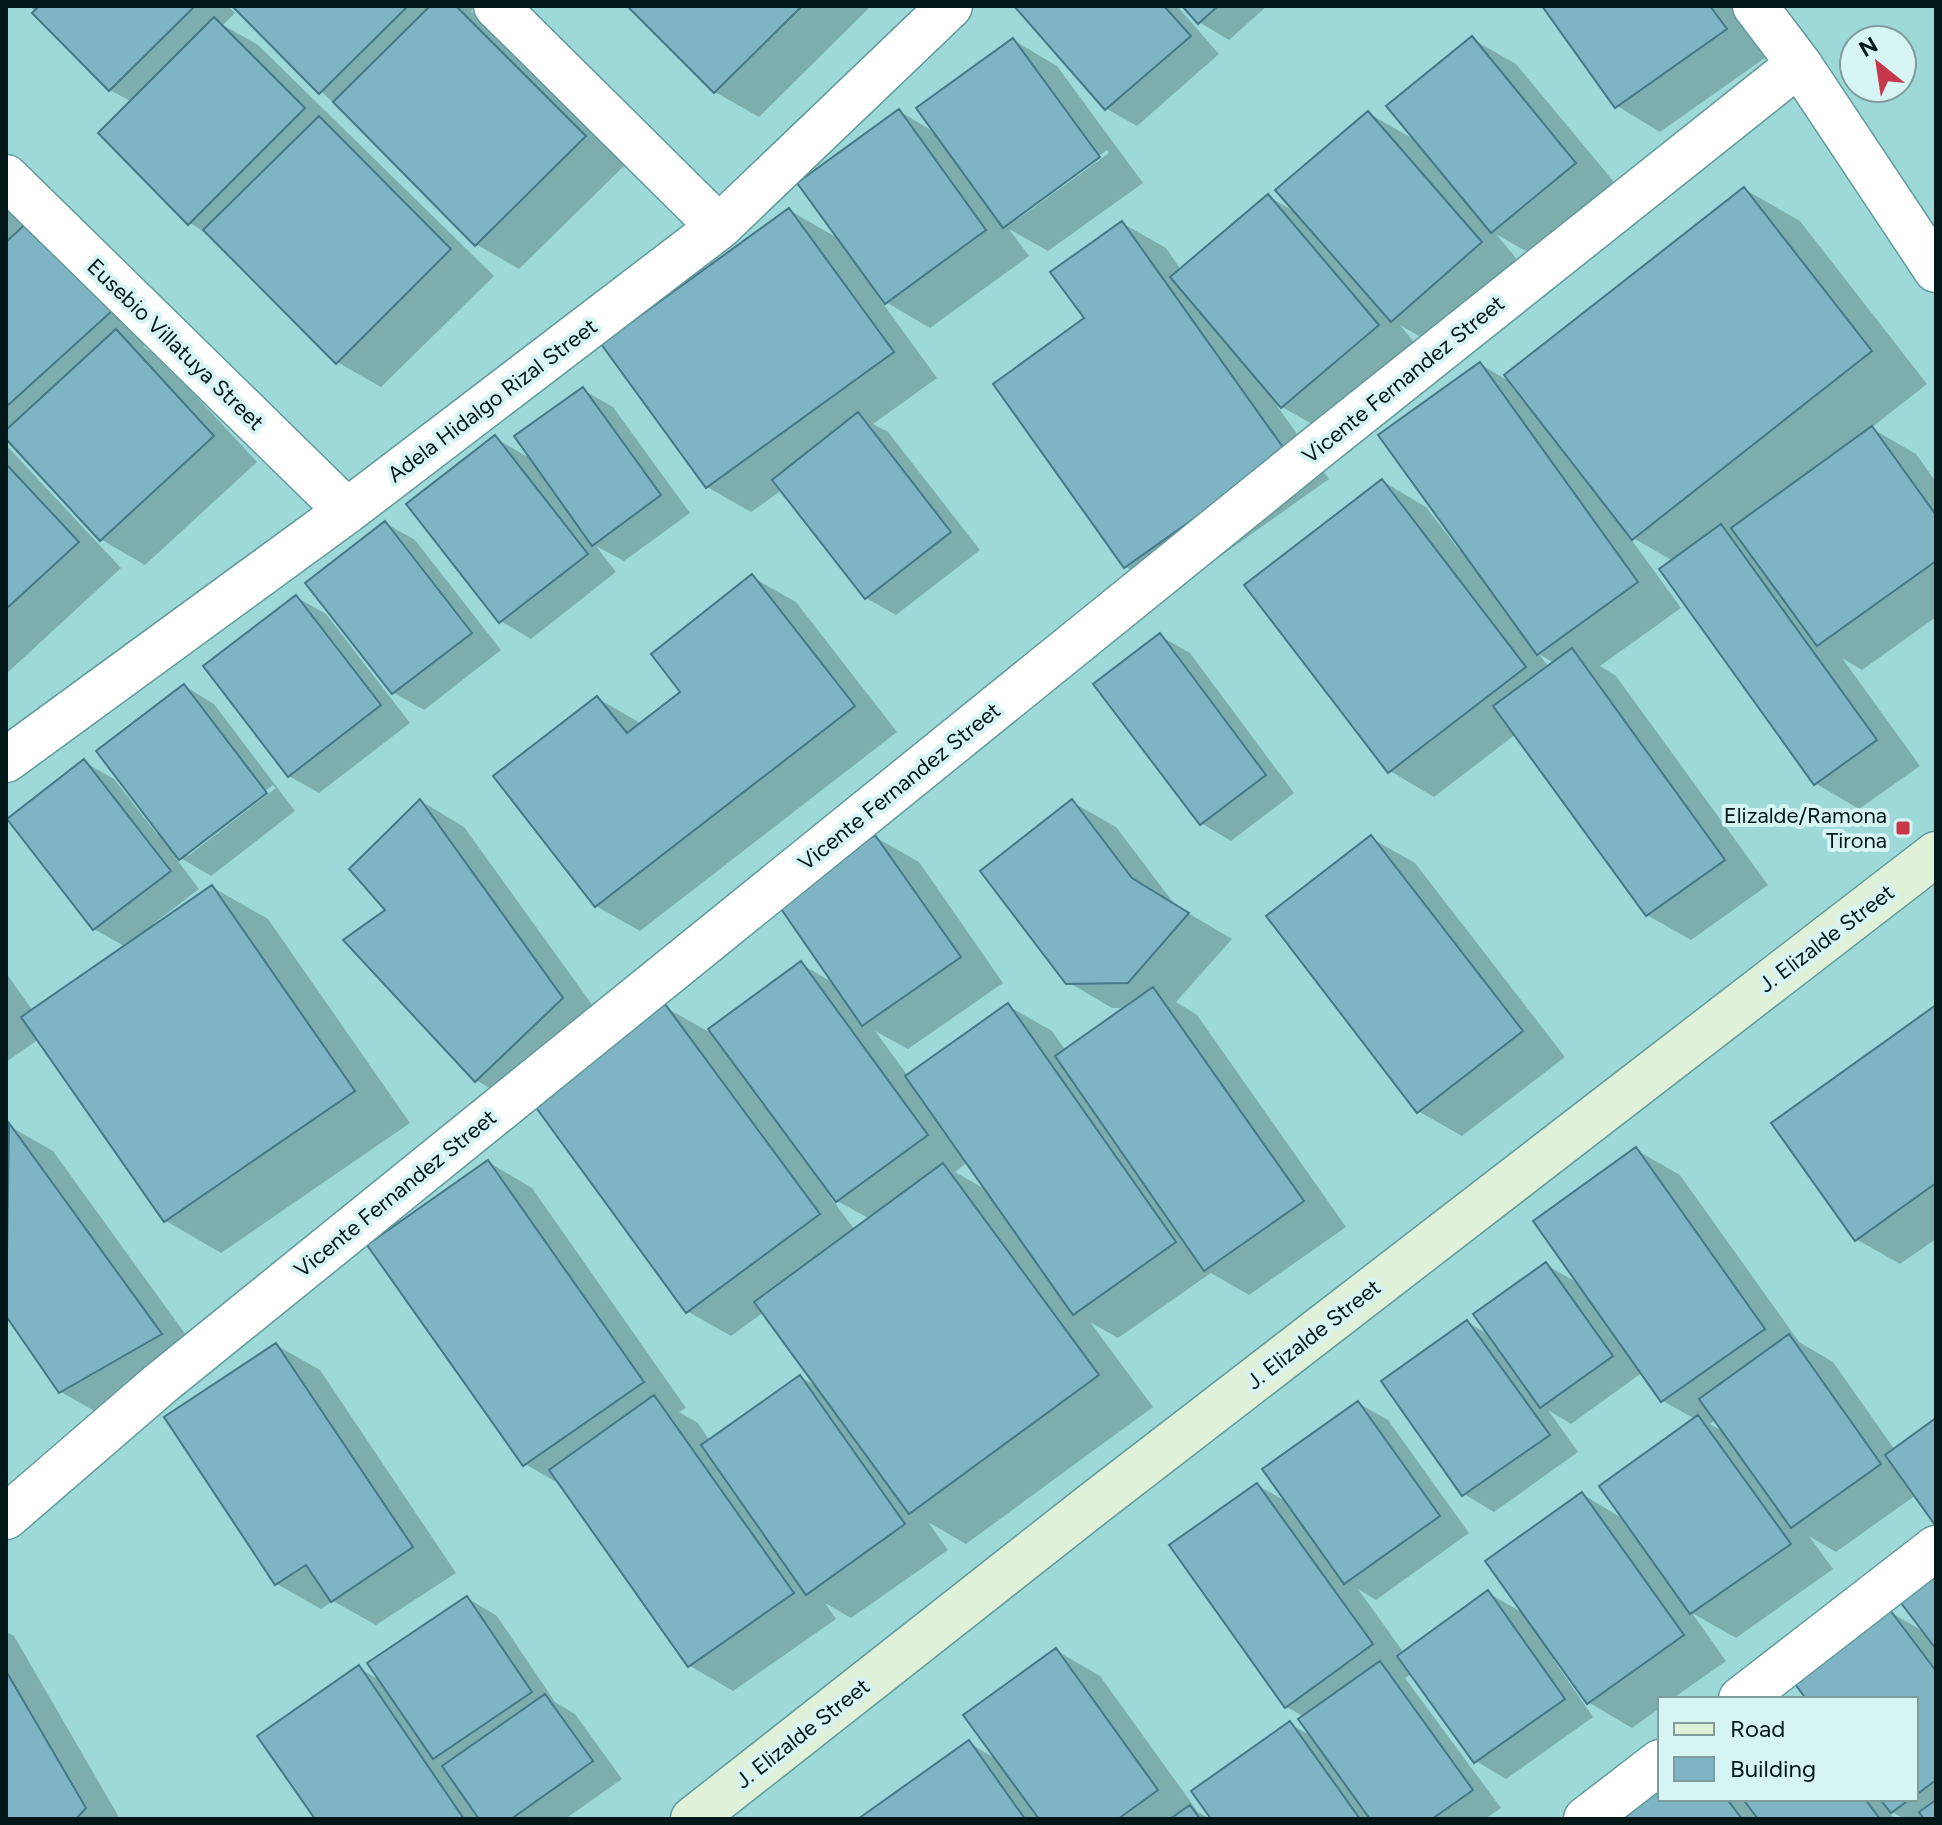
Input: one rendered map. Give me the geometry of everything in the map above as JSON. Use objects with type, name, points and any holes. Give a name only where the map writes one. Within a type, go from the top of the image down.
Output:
[{"type":"street","points":[[496,6],[719,227]]},
{"type":"street","name":"Adela Hidalgo Rizal Street","points":[[6,760],[347,511],[719,227],[950,6]]},
{"type":"street","points":[[1755,6],[1799,64],[1936,270]]},
{"type":"street","name":"Vicente Fernandez Street","points":[[6,1517],[172,1374],[1318,447],[1799,64]]},
{"type":"street","name":"Eusebio Villatuya Street","points":[[6,177],[347,511]]},
{"type":"street","name":"J. Elizalde Street","points":[[693,1819],[1092,1505],[1936,854]]},
{"type":"street","points":[[1744,1697],[1936,1548]]},
{"type":"street","points":[[1586,1819],[1658,1764]]},
{"type":"building","points":[[39,6],[195,6],[109,91],[32,13]]},
{"type":"building","points":[[232,6],[408,6],[319,94]]},
{"type":"building","points":[[430,6],[456,6],[586,136],[475,246],[333,102]]},
{"type":"building","points":[[627,6],[802,6],[714,93]]},
{"type":"building","points":[[1014,6],[1164,6],[1191,36],[1105,110]]},
{"type":"building","points":[[1182,6],[1218,6],[1198,24]]},
{"type":"building","points":[[1542,6],[1710,6],[1727,29],[1615,108]]},
{"type":"building","points":[[214,17],[305,108],[188,225],[98,133]]},
{"type":"building","points":[[1472,36],[1576,163],[1491,233],[1386,106]]},
{"type":"building","points":[[1013,38],[1100,157],[1003,228],[916,108]]},
{"type":"building","points":[[899,109],[986,230],[885,304],[797,183]]},
{"type":"building","points":[[1368,111],[1482,242],[1391,322],[1275,190]]},
{"type":"building","points":[[319,116],[451,249],[336,364],[203,230]]},
{"type":"building","points":[[1744,187],[1872,351],[1632,540],[1504,375]]},
{"type":"building","points":[[1268,194],[1379,325],[1281,408],[1170,277]]},
{"type":"building","points":[[789,208],[894,352],[706,488],[601,344]]},
{"type":"building","points":[[30,220],[113,310],[6,407],[6,242]]},
{"type":"building","points":[[1122,221],[1287,453],[1124,568],[993,384],[1084,318],[1050,272]]},
{"type":"building","points":[[116,329],[214,436],[100,541],[6,439],[6,430]]},
{"type":"building","points":[[1480,362],[1638,582],[1537,655],[1378,435]]},
{"type":"building","points":[[583,387],[661,495],[592,546],[514,436]]},
{"type":"building","points":[[858,412],[951,532],[865,599],[772,480]]},
{"type":"building","points":[[1872,426],[1936,515],[1936,561],[1817,646],[1731,528]]},
{"type":"building","points":[[495,435],[588,554],[499,623],[406,504]]},
{"type":"building","points":[[6,464],[79,542],[6,609]]},
{"type":"building","points":[[1382,479],[1526,667],[1388,773],[1244,585]]},
{"type":"building","points":[[385,521],[472,633],[392,694],[305,583]]},
{"type":"building","points":[[1721,524],[1877,740],[1814,785],[1659,569]]},
{"type":"building","points":[[752,574],[855,706],[595,907],[493,776],[597,696],[627,733],[680,692],[651,654]]},
{"type":"building","points":[[296,595],[381,705],[288,777],[203,666]]},
{"type":"building","points":[[1160,633],[1266,775],[1200,825],[1093,684]]},
{"type":"building","points":[[1572,648],[1725,860],[1646,916],[1493,706]]},
{"type":"building","points":[[184,684],[267,793],[179,860],[96,751]]},
{"type":"building","points":[[84,759],[171,871],[93,930],[7,819]]},
{"type":"building","points":[[420,799],[563,998],[475,1082],[343,940],[385,910],[349,869]]},
{"type":"building","points":[[1072,799],[1132,878],[1189,913],[1128,983],[1066,984],[980,871]]},
{"type":"building","points":[[875,835],[961,957],[862,1026],[777,903]]},
{"type":"building","points":[[1371,835],[1523,1031],[1417,1113],[1266,916]]},
{"type":"building","points":[[212,885],[355,1091],[164,1222],[21,1017]]},
{"type":"building","points":[[801,961],[928,1135],[836,1202],[708,1029]]},
{"type":"building","points":[[1153,987],[1304,1201],[1204,1271],[1055,1056]]},
{"type":"building","points":[[1008,1003],[1176,1242],[1073,1315],[905,1076]]},
{"type":"building","points":[[665,1004],[820,1214],[686,1313],[532,1102]]},
{"type":"building","points":[[1936,1005],[1936,1183],[1855,1241],[1771,1123]]},
{"type":"building","points":[[9,1123],[162,1334],[59,1393],[6,1316]]},
{"type":"building","points":[[1636,1147],[1765,1329],[1661,1402],[1533,1221]]},
{"type":"building","points":[[488,1160],[644,1382],[523,1466],[367,1245]]},
{"type":"building","points":[[943,1163],[1099,1375],[909,1514],[754,1302]]},
{"type":"building","points":[[1546,1262],[1613,1356],[1540,1408],[1473,1314]]},
{"type":"building","points":[[1467,1320],[1550,1435],[1462,1496],[1381,1381]]},
{"type":"building","points":[[1789,1334],[1881,1464],[1791,1528],[1699,1399]]},
{"type":"building","points":[[276,1343],[413,1547],[331,1602],[306,1565],[275,1585],[164,1417]]},
{"type":"building","points":[[800,1375],[905,1524],[806,1595],[701,1445]]},
{"type":"building","points":[[654,1395],[794,1593],[688,1667],[549,1470]]},
{"type":"building","points":[[1358,1401],[1440,1516],[1344,1584],[1262,1469]]},
{"type":"building","points":[[1698,1415],[1791,1544],[1690,1614],[1599,1486]]},
{"type":"building","points":[[1936,1418],[1936,1525],[1935,1525],[1885,1455]]},
{"type":"building","points":[[1257,1483],[1373,1644],[1285,1708],[1169,1545]]},
{"type":"building","points":[[1582,1492],[1684,1635],[1587,1704],[1485,1561]]},
{"type":"building","points":[[1936,1565],[1936,1649],[1895,1595]]},
{"type":"building","points":[[1488,1590],[1565,1699],[1474,1763],[1397,1656]]},
{"type":"building","points":[[467,1596],[532,1692],[433,1759],[367,1663]]},
{"type":"building","points":[[1890,1610],[1936,1671],[1936,1780],[1918,1794],[1918,1697],[1805,1697],[1793,1681]]},
{"type":"building","points":[[1056,1648],[1158,1790],[1118,1819],[1039,1819],[963,1715]]},
{"type":"building","points":[[1380,1661],[1473,1790],[1432,1819],[1370,1819],[1298,1719]]},
{"type":"building","points":[[359,1665],[464,1819],[315,1819],[257,1736]]},
{"type":"building","points":[[6,1671],[86,1808],[76,1819],[6,1819]]},
{"type":"building","points":[[545,1694],[593,1761],[511,1819],[479,1819],[442,1766]]},
{"type":"building","points":[[1290,1721],[1360,1819],[1211,1819],[1191,1791]]},
{"type":"building","points":[[969,1740],[1025,1819],[858,1819]]},
{"type":"building","points":[[1658,1788],[1658,1801],[1728,1801],[1742,1819],[1617,1819]]},
{"type":"building","points":[[1936,1800],[1936,1819],[1924,1819],[1919,1812]]},
{"type":"building","points":[[1744,1801],[1866,1801],[1880,1819],[1758,1819]]},
{"type":"building","points":[[1882,1801],[1907,1801],[1891,1813]]},
{"type":"building","points":[[1190,1805],[1200,1819],[1170,1819]]},
{"type":"place","name":"Elizalde/Ramona Tirona","points":[[1903,828]]}]
